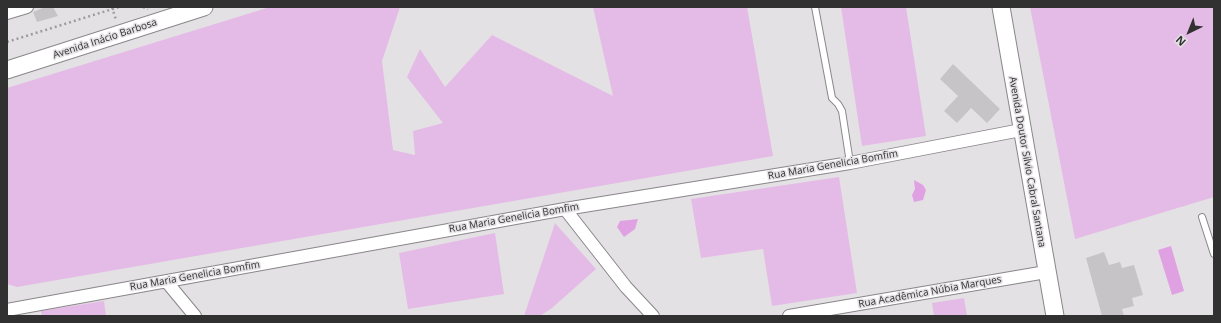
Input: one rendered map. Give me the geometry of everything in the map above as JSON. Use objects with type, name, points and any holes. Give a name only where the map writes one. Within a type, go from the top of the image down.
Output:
[{"type":"street","points":[[7,13],[27,7]]},
{"type":"street","name":"Avenida Inácio Barbosa","points":[[7,70],[204,7]]},
{"type":"street","name":"Avenida Doutor Silvio Cabral Santana","points":[[1001,7],[1046,272],[1055,316]]},
{"type":"street","name":"Rua Maria Genelicia Bomfim","points":[[7,310],[566,209],[850,163],[1022,130]]},
{"type":"street","points":[[566,209],[626,287],[653,316]]},
{"type":"street","name":"Rua Acadêmica Núbia Marques","points":[[789,316],[1046,272]]},
{"type":"street","points":[[166,281],[195,316]]},
{"type":"street","points":[[7,301],[23,307]]},
{"type":"lane","points":[[815,7],[832,98],[842,111],[850,163]]},
{"type":"lane","points":[[1202,217],[1214,254]]},
{"type":"path","points":[[7,42],[119,7]]},
{"type":"shaded area","points":[[270,7],[400,7],[382,61],[393,150],[415,155],[413,131],[443,123],[407,77],[420,49],[445,87],[492,35],[613,96],[593,7],[747,7],[773,156],[17,287],[7,284],[7,88]]},
{"type":"shaded area","points":[[841,7],[906,7],[926,136],[862,146]]},
{"type":"shaded area","points":[[1030,7],[1214,7],[1214,197],[1075,239]]},
{"type":"shaded area","points":[[839,177],[857,293],[772,306],[763,249],[701,258],[691,199]]},
{"type":"shaded area","points":[[914,180],[923,185],[926,190],[923,200],[914,202],[912,195],[915,189]]},
{"type":"shaded area","points":[[638,219],[635,229],[624,237],[617,227],[620,221]]},
{"type":"shaded area","points":[[555,223],[596,269],[552,308],[540,316],[524,316]]},
{"type":"shaded area","points":[[495,233],[504,294],[408,309],[399,253]]},
{"type":"shaded area","points":[[1171,246],[1184,291],[1172,295],[1158,250]]},
{"type":"shaded area","points":[[964,298],[967,316],[934,316],[932,303]]},
{"type":"shaded area","points":[[104,301],[106,316],[42,316],[41,311]]},
{"type":"building","points":[[45,7],[53,7],[58,16],[37,22],[33,12]]},
{"type":"building","points":[[953,64],[1000,109],[987,123],[971,108],[957,123],[944,111],[958,96],[940,79]]},
{"type":"building","points":[[1104,252],[1109,265],[1120,262],[1122,268],[1134,265],[1143,295],[1132,298],[1134,306],[1122,309],[1124,316],[1102,316],[1086,258]]}]
